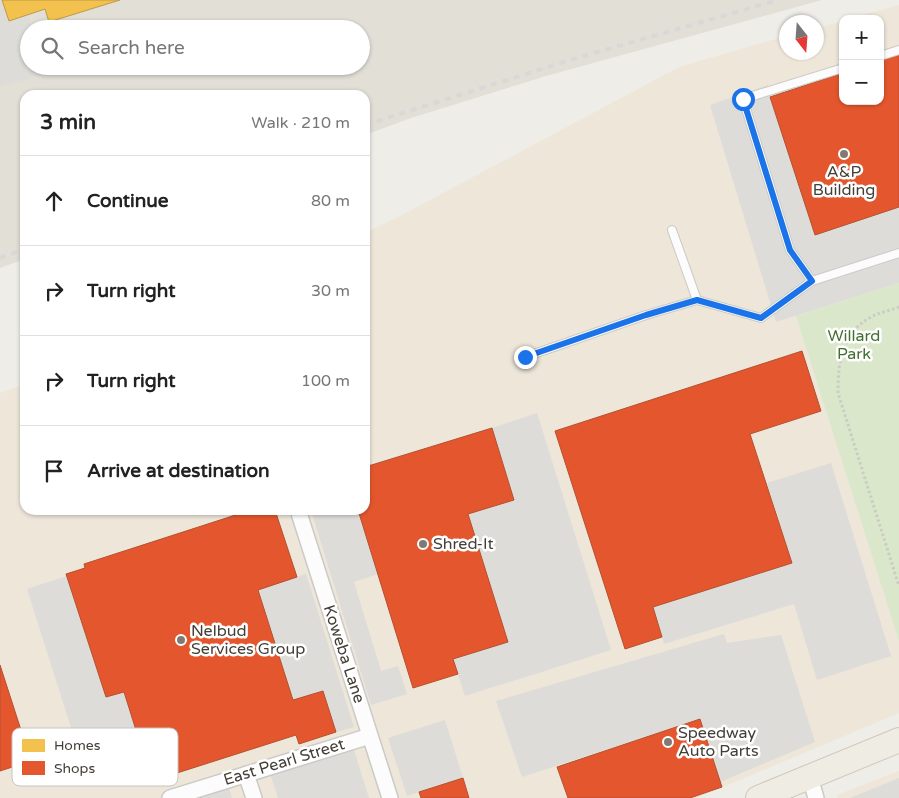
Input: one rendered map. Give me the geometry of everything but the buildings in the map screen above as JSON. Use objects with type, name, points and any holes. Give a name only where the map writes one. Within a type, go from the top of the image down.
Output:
[{"type":"main road","points":[[758,798],[813,787],[899,740]]},
{"type":"street","name":"Koweba Lane","points":[[300,515],[390,798]]},
{"type":"street","name":"East Pearl Street","points":[[170,798],[370,736]]},
{"type":"street","points":[[246,774],[254,798]]},
{"type":"lane","points":[[884,55],[899,50]]},
{"type":"lane","points":[[812,281],[790,250],[743,99],[839,69]]},
{"type":"lane","points":[[672,230],[697,300]]},
{"type":"lane","points":[[525,357],[646,315],[697,300],[761,318],[812,281],[899,253]]},
{"type":"path","points":[[899,307],[873,316],[858,327],[844,344],[838,368],[838,393],[899,586]]},
{"type":"shaded area","points":[[0,0],[822,0],[546,76],[411,118],[370,133],[370,90],[20,90],[20,261],[0,268]]},
{"type":"shaded area","points":[[0,0],[2,0],[9,21],[28,15],[29,20],[20,20],[20,75],[39,75],[0,87]]},
{"type":"shaded area","points":[[899,5],[899,283],[796,316],[899,641],[899,713],[697,798],[0,798],[0,393],[20,386],[20,515],[370,515],[370,231],[679,67],[779,38],[779,60],[824,60],[824,26],[839,22],[839,105],[884,105],[884,15],[863,15]]},
{"type":"shaded area","points":[[768,85],[770,97],[815,235],[899,207],[899,283],[776,322],[710,105]]},
{"type":"shaded area","points":[[537,413],[611,650],[465,696],[453,659],[508,642],[468,514],[514,499],[492,428]]},
{"type":"shaded area","points":[[831,463],[891,656],[817,680],[794,604],[664,644],[653,607],[792,563],[767,483]]},
{"type":"shaded area","points":[[313,515],[360,515],[378,574],[354,582],[381,671],[398,666],[407,694],[371,705]]},
{"type":"shaded area","points":[[306,574],[354,727],[336,732],[323,691],[293,700],[258,590]]},
{"type":"shaded area","points":[[67,576],[106,697],[124,692],[135,728],[71,728],[27,589]]},
{"type":"shaded area","points":[[724,634],[727,643],[781,635],[815,742],[720,782],[699,719],[522,777],[496,701]]},
{"type":"shaded area","points":[[445,720],[463,778],[407,796],[388,738]]},
{"type":"shaded area","points":[[353,747],[369,798],[278,798],[270,773]]},
{"type":"shaded area","points":[[899,771],[899,798],[838,798],[837,795]]},
{"type":"shaded area","points":[[899,778],[899,798],[850,798]]},
{"type":"shaded area","points":[[229,788],[232,798],[197,798]]},
{"type":"green space","name":"Willard Park","points":[[899,283],[899,641],[796,316]]},
{"type":"railway","points":[[370,123],[570,60],[778,0]]},
{"type":"railway","points":[[0,258],[20,251]]},
{"type":"place","name":"A&P Building","points":[[844,154]]},
{"type":"place","name":"Shred-It","points":[[423,544]]},
{"type":"place","name":"Nelbud Services Group","points":[[181,640]]},
{"type":"place","name":"Speedway Auto Parts","points":[[668,742]]},
{"type":"route","points":[[525,357],[646,315],[697,300],[761,318],[812,281],[790,250],[743,99]]}]
